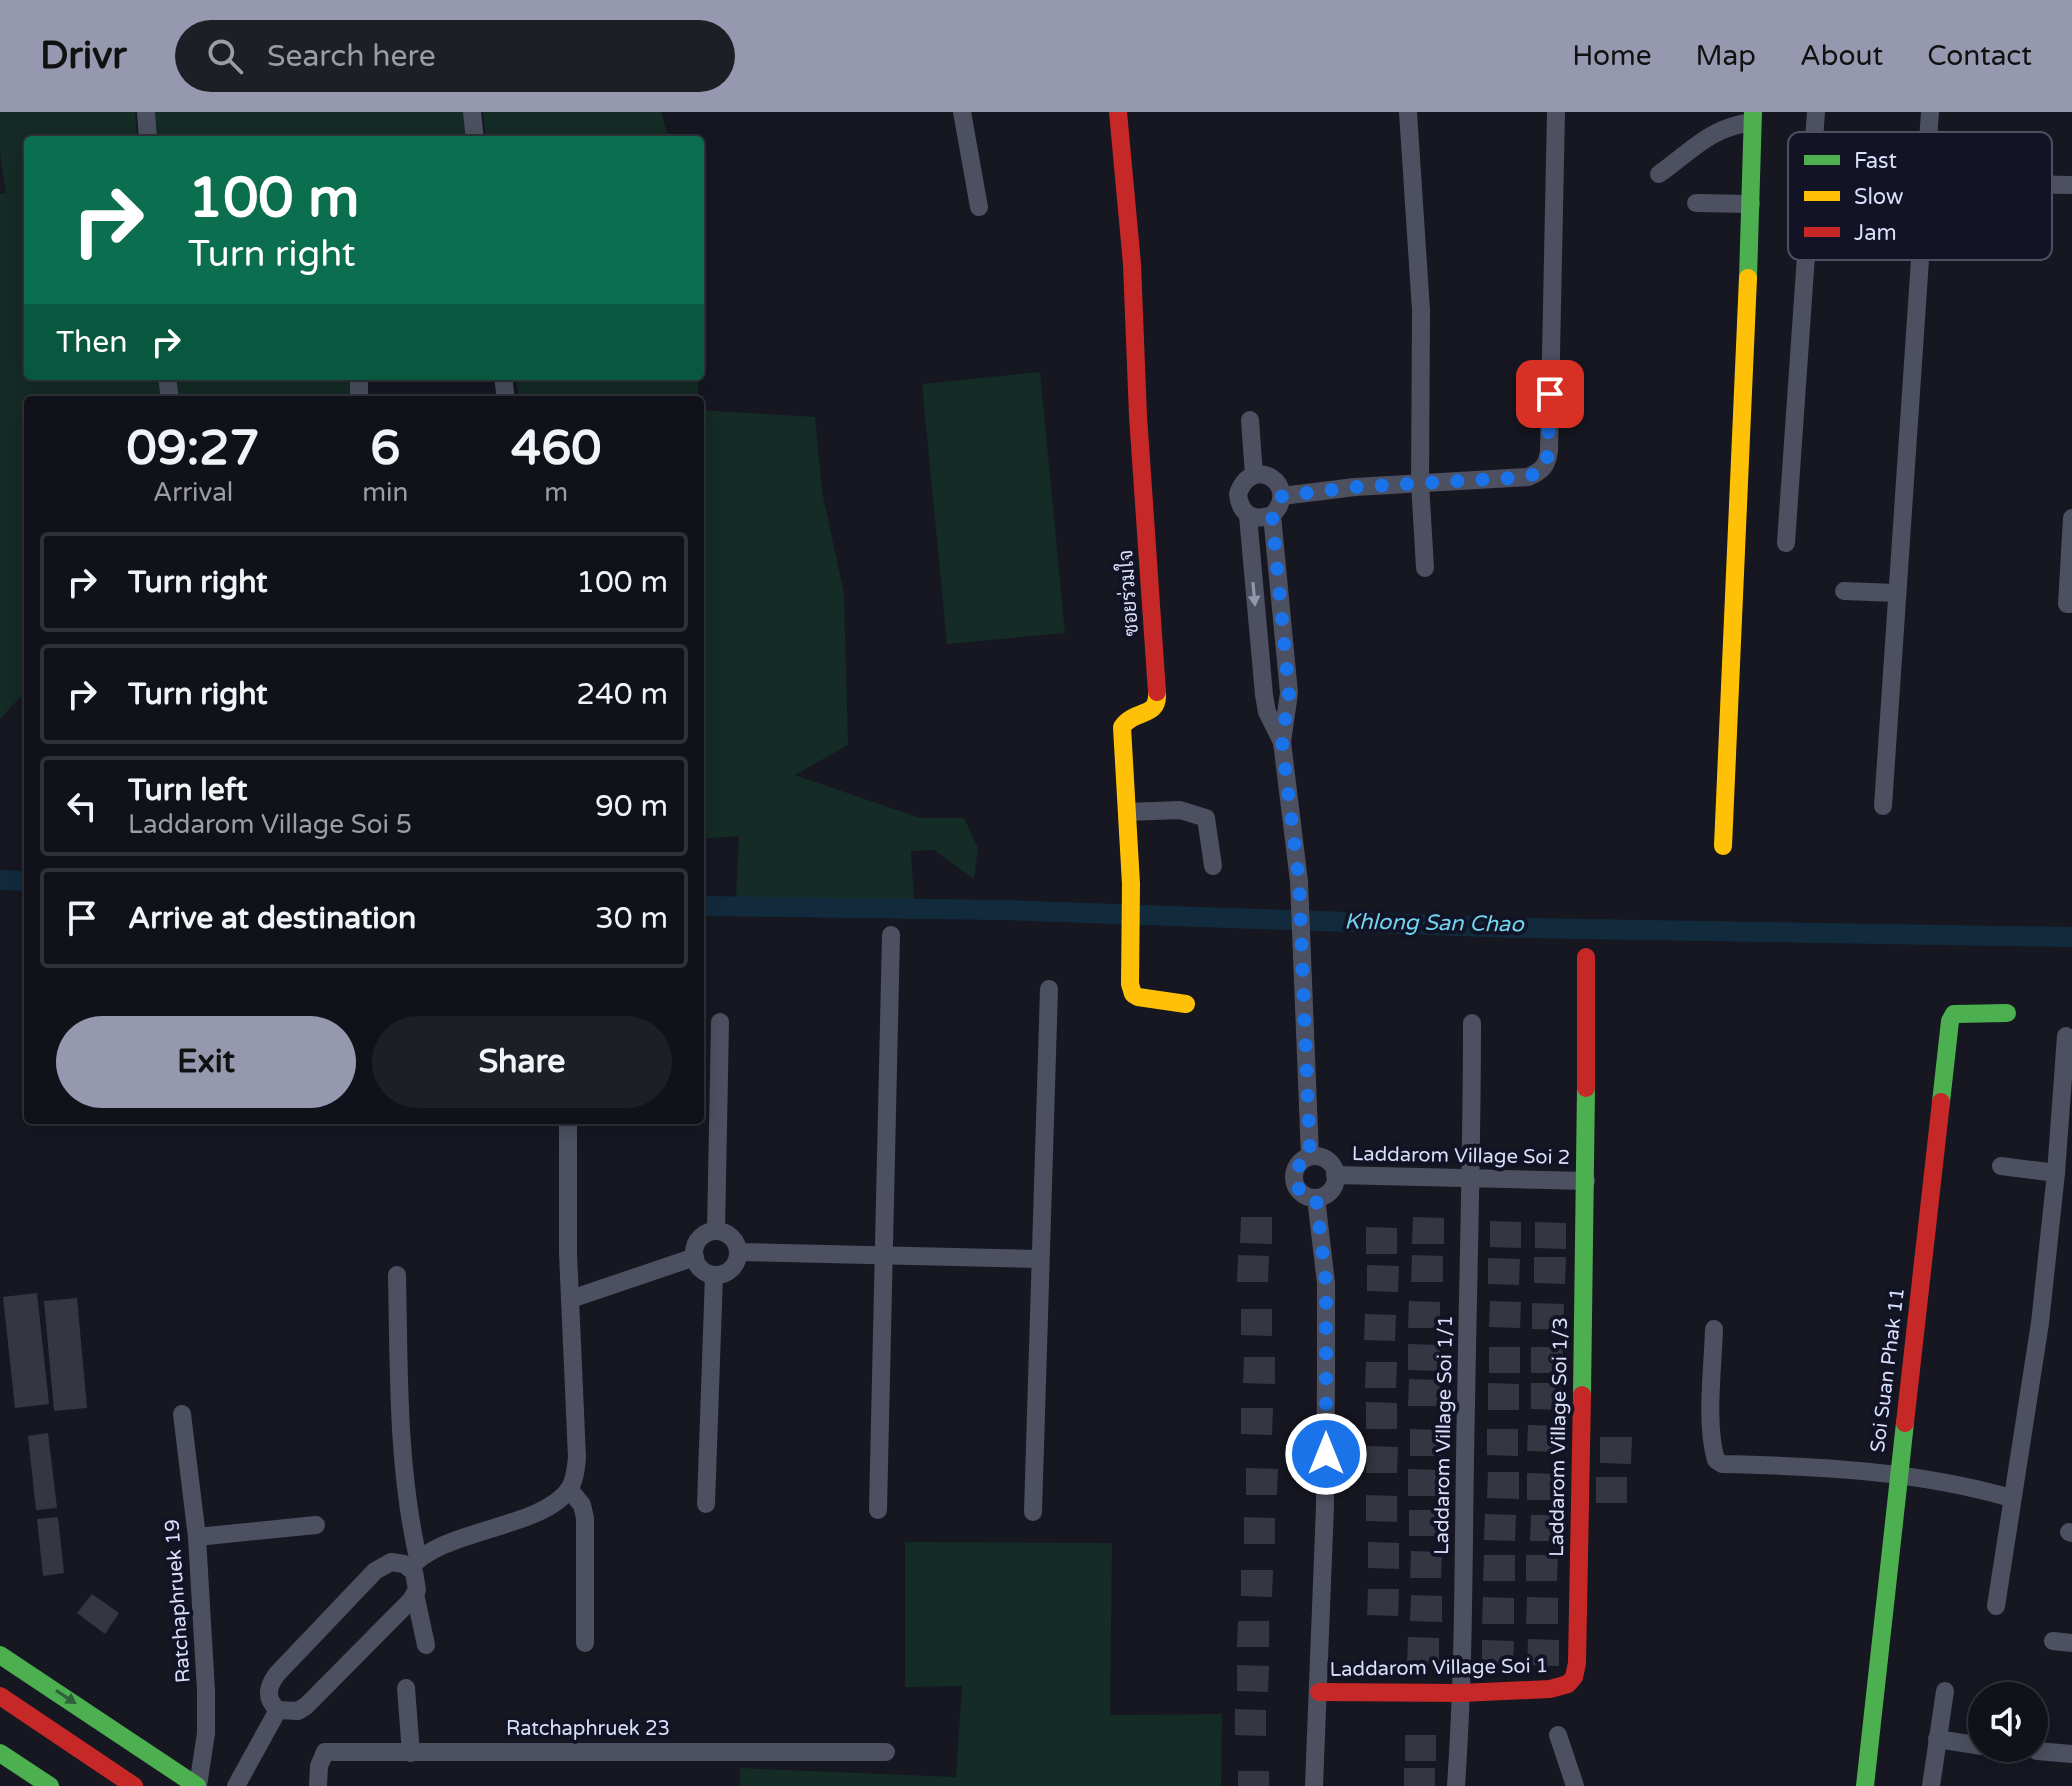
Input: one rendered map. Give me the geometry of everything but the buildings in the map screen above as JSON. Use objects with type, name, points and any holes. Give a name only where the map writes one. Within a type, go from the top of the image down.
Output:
[{"type":"street","points":[[146,112],[148,136]]},
{"type":"street","points":[[472,112],[475,136]]},
{"type":"street","points":[[962,112],[979,207]]},
{"type":"street","name":"ซอยร่วมใจ","points":[[1118,112],[1132,264],[1138,416],[1158,701],[1151,711],[1129,717],[1122,727],[1131,884],[1130,984],[1133,994],[1138,997],[1186,1004]]},
{"type":"street","points":[[1408,112],[1421,310],[1420,483],[1425,568]]},
{"type":"street","points":[[1282,496],[1528,477],[1542,470],[1549,451],[1556,112]]},
{"type":"street","points":[[1815,132],[1816,112]]},
{"type":"street","points":[[1929,132],[1930,112]]},
{"type":"street","points":[[1659,174],[1718,130],[1752,117],[1751,204],[1723,846]]},
{"type":"street","points":[[2052,185],[2072,185]]},
{"type":"street","points":[[1696,203],[1751,204]]},
{"type":"street","points":[[1786,543],[1806,260]]},
{"type":"street","points":[[1883,806],[1920,260]]},
{"type":"street","points":[[1250,420],[1254,475]]},
{"type":"street","points":[[1248,516],[1272,515],[1279,507],[1282,496],[1280,488],[1270,477],[1254,475],[1247,479],[1238,494],[1239,503],[1248,516],[1267,712],[1282,742]]},
{"type":"street","points":[[1272,515],[1289,693],[1282,742],[1299,881],[1310,1156]]},
{"type":"street","points":[[2069,604],[2072,518]]},
{"type":"street","points":[[1844,591],[1896,593]]},
{"type":"street","points":[[1127,812],[1180,810],[1206,818],[1213,866]]},
{"type":"street","points":[[878,1510],[891,935]]},
{"type":"street","name":"Laddarom Village Soi 1/3","points":[[1561,1687],[1574,1677],[1577,1663],[1586,1181],[1586,957]]},
{"type":"street","points":[[1033,1512],[1049,989]]},
{"type":"street","name":"Soi Suan Phak 11","points":[[1865,1786],[1950,1021],[1954,1014],[1961,1012],[2007,1013]]},
{"type":"street","points":[[716,1231],[720,1022]]},
{"type":"street","name":"Laddarom Village Soi 1/1","points":[[1456,1786],[1462,1693],[1473,1177],[1472,1023]]},
{"type":"street","points":[[1996,1606],[2040,1323],[2056,1173],[2066,1036]]},
{"type":"street","points":[[415,1594],[306,1706],[298,1711],[278,1710],[270,1703],[269,1684],[375,1571],[391,1562],[414,1563],[443,1545],[535,1512],[560,1498],[569,1489],[577,1458],[568,1124]]},
{"type":"street","points":[[1310,1156],[1328,1160],[1335,1175],[1330,1192],[1316,1198],[1300,1192],[1294,1176],[1302,1160],[1310,1156]]},
{"type":"street","points":[[2001,1166],[2056,1173]]},
{"type":"street","name":"Laddarom Village Soi 2","points":[[1335,1175],[1586,1181]]},
{"type":"street","points":[[1314,1786],[1325,1506],[1326,1360],[1326,1283],[1316,1198]]},
{"type":"street","points":[[716,1231],[731,1237],[738,1252],[731,1269],[714,1275],[701,1269],[695,1249],[702,1236],[716,1231]]},
{"type":"street","points":[[738,1252],[1040,1259]]},
{"type":"street","points":[[571,1299],[695,1257]]},
{"type":"street","points":[[397,1275],[401,1439],[417,1580],[415,1594],[426,1645]]},
{"type":"street","points":[[706,1504],[714,1275]]},
{"type":"street","points":[[1714,1329],[1712,1425],[1716,1460],[1722,1464],[1858,1469],[2011,1498]]},
{"type":"street","name":"Ratchaphruek 19","points":[[182,1414],[197,1537],[206,1691],[206,1733],[198,1786]]},
{"type":"street","points":[[569,1489],[582,1505],[585,1518],[585,1643]]},
{"type":"street","points":[[197,1537],[316,1525]]},
{"type":"street","points":[[0,1655],[198,1786]]},
{"type":"street","name":"Laddarom Village Soi 1","points":[[1319,1692],[1462,1693],[1561,1687]]},
{"type":"street","points":[[406,1688],[411,1753]]},
{"type":"street","points":[[1931,1786],[1945,1691]]},
{"type":"street","points":[[0,1696],[134,1786]]},
{"type":"street","points":[[236,1786],[278,1710]]},
{"type":"street","points":[[1558,1735],[1575,1786]]},
{"type":"street","points":[[1937,1739],[1968,1744]]},
{"type":"street","name":"Ratchaphruek 23","points":[[318,1786],[319,1766],[325,1752],[886,1752]]},
{"type":"street","points":[[2048,1752],[2072,1754]]},
{"type":"street","points":[[0,1753],[50,1786]]},
{"type":"green space","points":[[0,112],[135,112],[138,136],[24,136],[24,380],[164,380],[166,396],[24,396],[24,693],[0,719],[0,194],[6,193],[0,152]]},
{"type":"green space","points":[[150,112],[464,112],[467,136],[153,136]]},
{"type":"green space","points":[[483,112],[661,112],[668,136],[486,136]]},
{"type":"green space","points":[[1040,372],[1065,633],[947,644],[922,384]]},
{"type":"green space","points":[[176,380],[351,380],[351,396],[178,396]]},
{"type":"green space","points":[[516,380],[699,380],[697,396],[518,396]]},
{"type":"green space","points":[[704,410],[815,417],[822,491],[844,594],[848,745],[795,775],[920,818],[964,818],[978,848],[974,879],[934,850],[911,851],[914,901],[736,897],[739,836],[704,839]]},
{"type":"green space","points":[[905,1542],[1112,1543],[1110,1715],[1222,1714],[1221,1786],[740,1786],[740,1768],[956,1777],[962,1686],[905,1687]]},
{"type":"waterway","name":"Khlong San Chao","points":[[0,880],[24,881]]},
{"type":"waterway","name":"Khlong San Chao","points":[[704,906],[1003,910],[1517,928],[2072,937]]},
{"type":"traffic: fast","points":[[1748,278],[1753,112]]},
{"type":"traffic: fast","points":[[1941,1102],[1950,1021],[1954,1014],[2007,1013]]},
{"type":"traffic: fast","points":[[1582,1395],[1586,1088]]},
{"type":"traffic: fast","points":[[1865,1786],[1905,1423]]},
{"type":"traffic: fast","points":[[0,1655],[197,1786]]},
{"type":"traffic: fast","points":[[0,1753],[50,1786]]},
{"type":"traffic: slow","points":[[1723,846],[1748,278]]},
{"type":"traffic: slow","points":[[1157,692],[1154,706],[1122,727],[1131,884],[1130,984],[1133,994],[1138,997],[1186,1004]]},
{"type":"traffic: jam","points":[[1118,112],[1132,264],[1138,416],[1157,692]]},
{"type":"traffic: jam","points":[[1586,957],[1586,1088]]},
{"type":"traffic: jam","points":[[1905,1423],[1941,1102]]},
{"type":"traffic: jam","points":[[1319,1692],[1462,1693],[1550,1689],[1568,1684],[1574,1677],[1577,1663],[1582,1395]]},
{"type":"traffic: jam","points":[[0,1696],[134,1786]]},
{"type":"route","points":[[1326,1454],[1326,1283],[1316,1198],[1300,1192],[1294,1176],[1296,1167],[1310,1156],[1305,982],[1299,881],[1282,742],[1289,693],[1272,515],[1279,507],[1282,496],[1355,487],[1528,477],[1542,470],[1547,462],[1550,394]]}]
